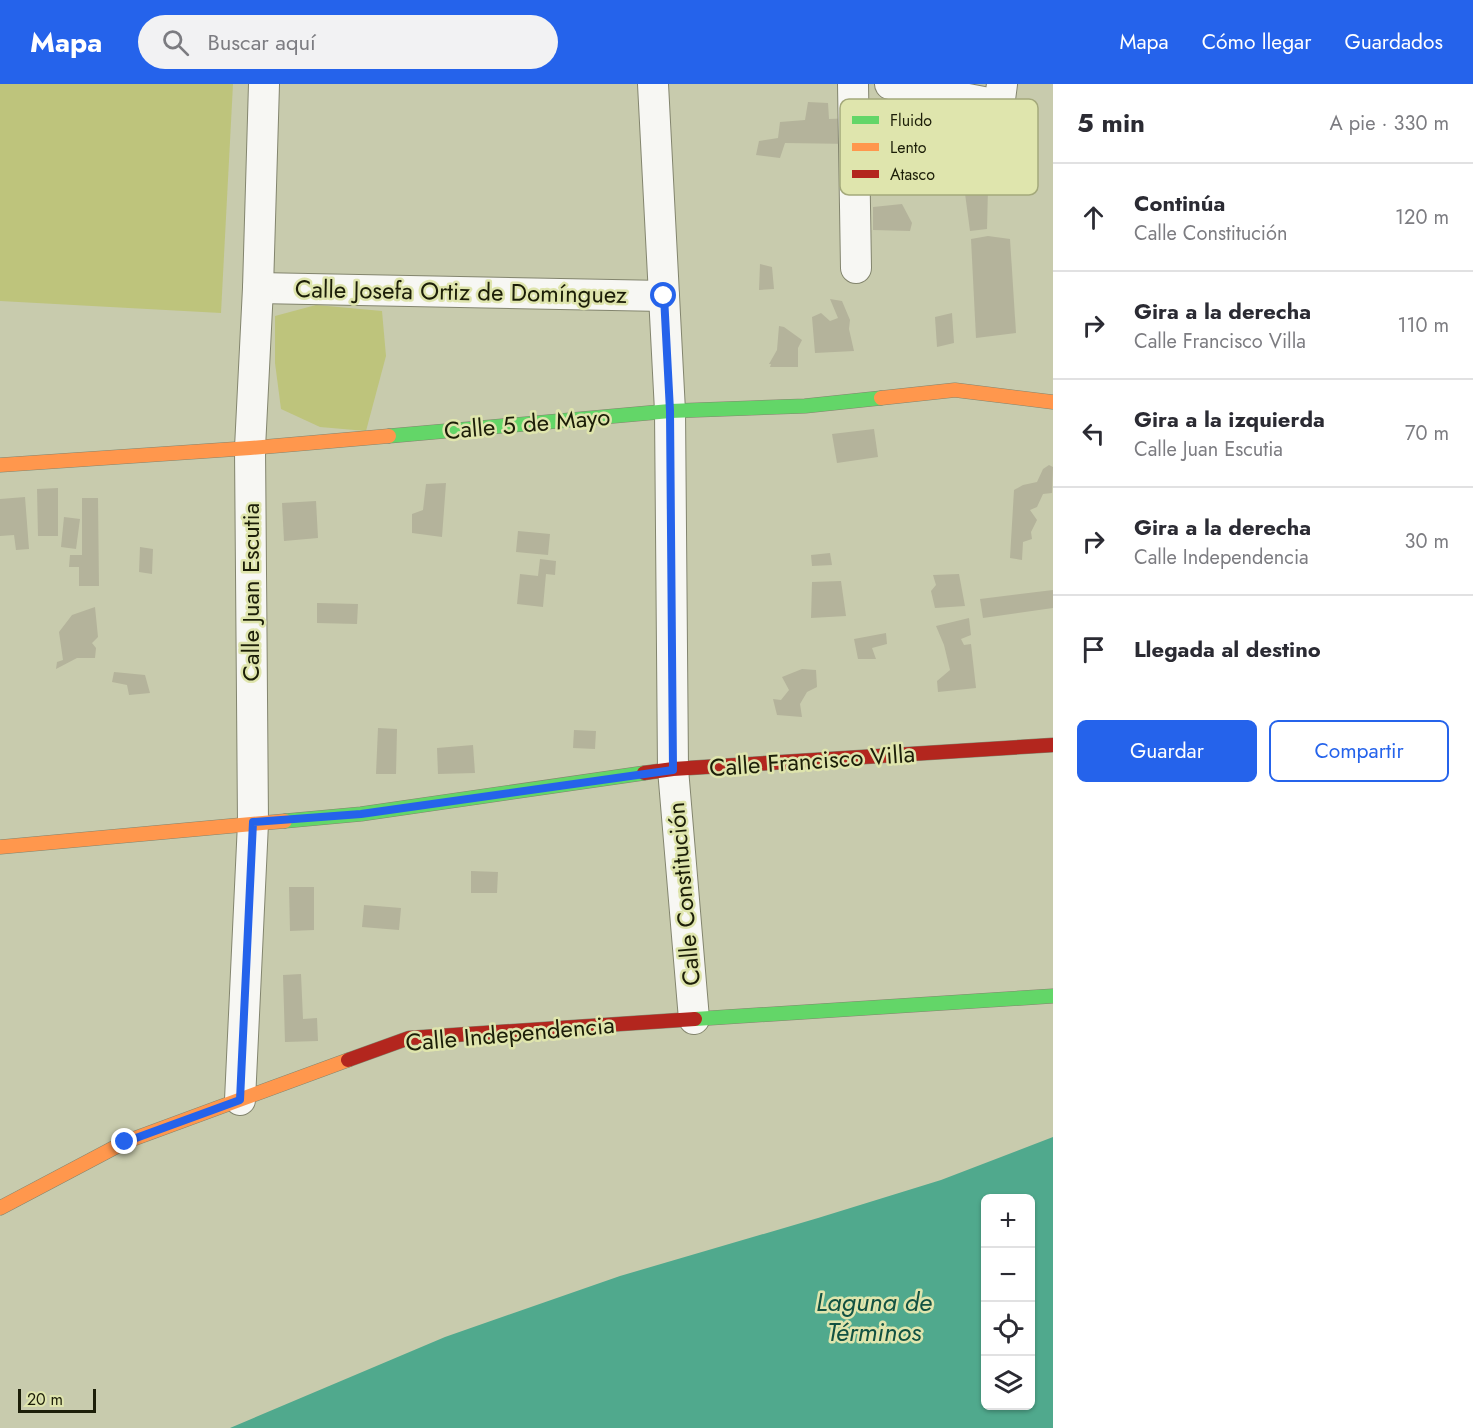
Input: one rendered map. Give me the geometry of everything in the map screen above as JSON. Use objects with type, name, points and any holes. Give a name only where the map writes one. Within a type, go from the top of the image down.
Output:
[{"type":"street","name":"Calle Juan Escutia","points":[[240,1100],[253,822],[250,448],[258,288],[264,84]]},
{"type":"street","name":"Calle Constitución","points":[[653,84],[670,411],[673,770],[694,1020]]},
{"type":"street","points":[[853,84],[853,99]]},
{"type":"street","points":[[890,84],[1001,94]]},
{"type":"street","points":[[855,195],[856,268]]},
{"type":"street","name":"Calle Josefa Ortiz de Domínguez","points":[[258,288],[664,296]]},
{"type":"street","name":"Calle 5 de Mayo","points":[[0,465],[250,448],[670,411],[805,406],[956,390],[1053,402]]},
{"type":"street","name":"Calle Francisco Villa","points":[[0,847],[253,822],[361,814],[673,770],[1053,745]]},
{"type":"street","name":"Calle Independencia","points":[[0,1208],[125,1142],[409,1038],[1053,996]]},
{"type":"shaded area","points":[[0,84],[233,84],[221,313],[0,301]]},
{"type":"shaded area","points":[[316,305],[382,311],[386,356],[366,431],[320,427],[281,409],[275,363],[275,316]]},
{"type":"water","name":"Laguna de Términos","points":[[1053,1137],[1053,1428],[230,1428],[445,1337],[620,1276],[941,1180]]},
{"type":"building","points":[[808,102],[828,103],[829,119],[840,119],[840,144],[785,143],[780,158],[756,155],[759,141],[778,138],[780,122],[805,120]]},
{"type":"building","points":[[965,195],[988,195],[987,229],[970,231]]},
{"type":"building","points":[[902,204],[912,223],[910,231],[873,230],[873,207]]},
{"type":"building","points":[[988,236],[1010,239],[1016,333],[976,338],[971,239]]},
{"type":"building","points":[[760,264],[772,267],[774,289],[759,290]]},
{"type":"building","points":[[830,299],[842,301],[850,320],[849,329],[854,351],[815,353],[812,317],[821,313],[830,321],[838,318]]},
{"type":"building","points":[[952,313],[954,343],[937,347],[935,317]]},
{"type":"building","points":[[779,326],[802,340],[798,348],[798,367],[770,367],[771,364],[769,364],[777,350]]},
{"type":"building","points":[[874,429],[878,457],[837,463],[832,434]]},
{"type":"building","points":[[1049,465],[1053,467],[1052,493],[1043,494],[1037,507],[1030,510],[1037,520],[1031,532],[1032,539],[1023,542],[1022,560],[1010,558],[1014,490],[1037,482],[1043,469]]},
{"type":"building","points":[[446,483],[442,537],[412,533],[412,514],[423,510],[426,484]]},
{"type":"building","points":[[58,488],[58,536],[38,536],[37,489]]},
{"type":"building","points":[[25,497],[29,549],[16,550],[14,535],[0,536],[0,499]]},
{"type":"building","points":[[82,498],[98,498],[99,586],[79,586],[79,567],[69,567],[70,555],[82,555]]},
{"type":"building","points":[[316,501],[318,538],[284,541],[282,503]]},
{"type":"building","points":[[64,517],[80,519],[76,549],[61,547]]},
{"type":"building","points":[[518,531],[550,534],[548,555],[516,552]]},
{"type":"building","points":[[140,547],[153,549],[152,574],[139,572]]},
{"type":"building","points":[[830,553],[832,565],[812,566],[811,555]]},
{"type":"building","points":[[540,559],[556,561],[555,575],[546,574],[543,607],[517,604],[520,574],[538,576]]},
{"type":"building","points":[[959,574],[965,606],[935,608],[931,591],[936,585],[933,575]]},
{"type":"building","points":[[841,581],[846,616],[811,618],[812,582]]},
{"type":"building","points":[[1053,590],[1053,608],[983,618],[980,599]]},
{"type":"building","points":[[317,603],[358,604],[357,624],[317,623]]},
{"type":"building","points":[[95,607],[98,637],[92,643],[96,648],[95,658],[77,658],[56,669],[57,662],[63,660],[59,632],[72,615]]},
{"type":"building","points":[[969,618],[971,635],[961,639],[964,645],[971,644],[976,688],[938,692],[937,681],[950,670],[944,645],[936,626]]},
{"type":"building","points":[[886,633],[887,644],[872,648],[876,659],[858,659],[854,639]]},
{"type":"building","points":[[802,669],[816,670],[817,687],[807,692],[800,704],[802,717],[777,715],[773,699],[781,700],[789,690],[782,677]]},
{"type":"building","points":[[114,672],[145,675],[150,693],[129,695],[127,685],[112,682]]},
{"type":"building","points":[[378,728],[397,729],[396,774],[376,774]]},
{"type":"building","points":[[574,730],[596,731],[595,749],[573,748]]},
{"type":"building","points":[[473,745],[475,773],[438,774],[437,748]]},
{"type":"building","points":[[471,871],[498,872],[497,893],[471,893]]},
{"type":"building","points":[[289,887],[314,887],[314,930],[290,931]]},
{"type":"building","points":[[364,905],[401,908],[399,930],[362,927]]},
{"type":"building","points":[[301,974],[303,1019],[317,1018],[318,1041],[285,1042],[283,975]]},
{"type":"traffic: fast","points":[[389,436],[670,411],[805,406],[881,398]]},
{"type":"traffic: fast","points":[[285,821],[361,814],[644,773]]},
{"type":"traffic: fast","points":[[695,1019],[1053,996]]},
{"type":"traffic: slow","points":[[881,398],[955,390],[1053,402]]},
{"type":"traffic: slow","points":[[0,465],[389,436]]},
{"type":"traffic: slow","points":[[0,847],[285,821]]},
{"type":"traffic: slow","points":[[0,1208],[125,1142],[348,1060]]},
{"type":"traffic: jam","points":[[644,773],[673,769],[1053,745]]},
{"type":"traffic: jam","points":[[348,1060],[409,1038],[695,1019]]},
{"type":"route","points":[[125,1142],[240,1100],[253,822],[361,814],[673,770],[670,411],[664,296]]}]
